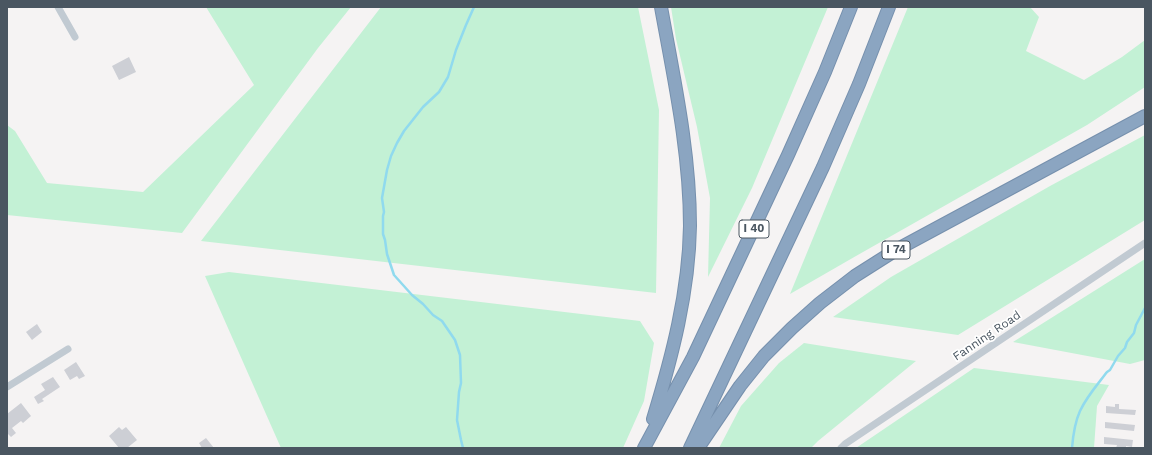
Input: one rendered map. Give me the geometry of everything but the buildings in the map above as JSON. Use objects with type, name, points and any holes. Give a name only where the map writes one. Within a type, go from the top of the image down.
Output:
[{"type":"highway","points":[[644,447],[666,378],[681,314],[688,258],[690,227],[684,138],[661,7]]},
{"type":"highway","name":"I 40","points":[[644,447],[693,357],[788,155],[825,72],[851,7]]},
{"type":"highway","points":[[690,448],[823,167],[859,84],[889,7]]},
{"type":"highway","name":"I 74","points":[[698,448],[740,386],[764,356],[820,303],[855,276],[896,250],[1145,116]]},
{"type":"street","points":[[58,7],[75,37]]},
{"type":"street","name":"Fanning Road","points":[[841,448],[1145,243]]},
{"type":"street","points":[[7,388],[68,349]]},
{"type":"green space","points":[[206,7],[351,7],[318,48],[182,233],[7,215],[7,125],[15,131],[47,183],[143,192],[254,85]]},
{"type":"green space","points":[[381,7],[638,7],[659,110],[656,293],[201,241]]},
{"type":"green space","points":[[671,7],[828,7],[752,188],[708,277],[710,198],[697,127],[676,39]]},
{"type":"green space","points":[[908,7],[1030,7],[1039,17],[1026,51],[1084,80],[1122,57],[1145,40],[1145,87],[1087,125],[790,294]]},
{"type":"green space","points":[[1145,135],[1145,220],[958,335],[833,317],[891,277],[1050,186]]},
{"type":"green space","points":[[1145,259],[1145,360],[1130,364],[1013,342]]},
{"type":"green space","points":[[229,272],[640,321],[654,343],[644,401],[623,448],[281,448],[205,276]]},
{"type":"green space","points":[[804,343],[916,361],[811,448],[719,448],[741,406],[779,363]]},
{"type":"green space","points":[[974,368],[1109,385],[1097,406],[1094,448],[856,448]]},
{"type":"waterway","points":[[463,448],[457,420],[461,383],[460,355],[455,340],[442,321],[433,315],[412,295],[394,275],[387,254],[383,234],[384,212],[382,198],[387,170],[397,143],[404,131],[423,107],[439,92],[448,77],[456,50],[474,7]]},
{"type":"waterway","points":[[1072,448],[1078,415],[1093,390],[1110,370],[1118,356],[1125,348],[1127,342],[1134,333],[1136,325],[1145,308]]}]
